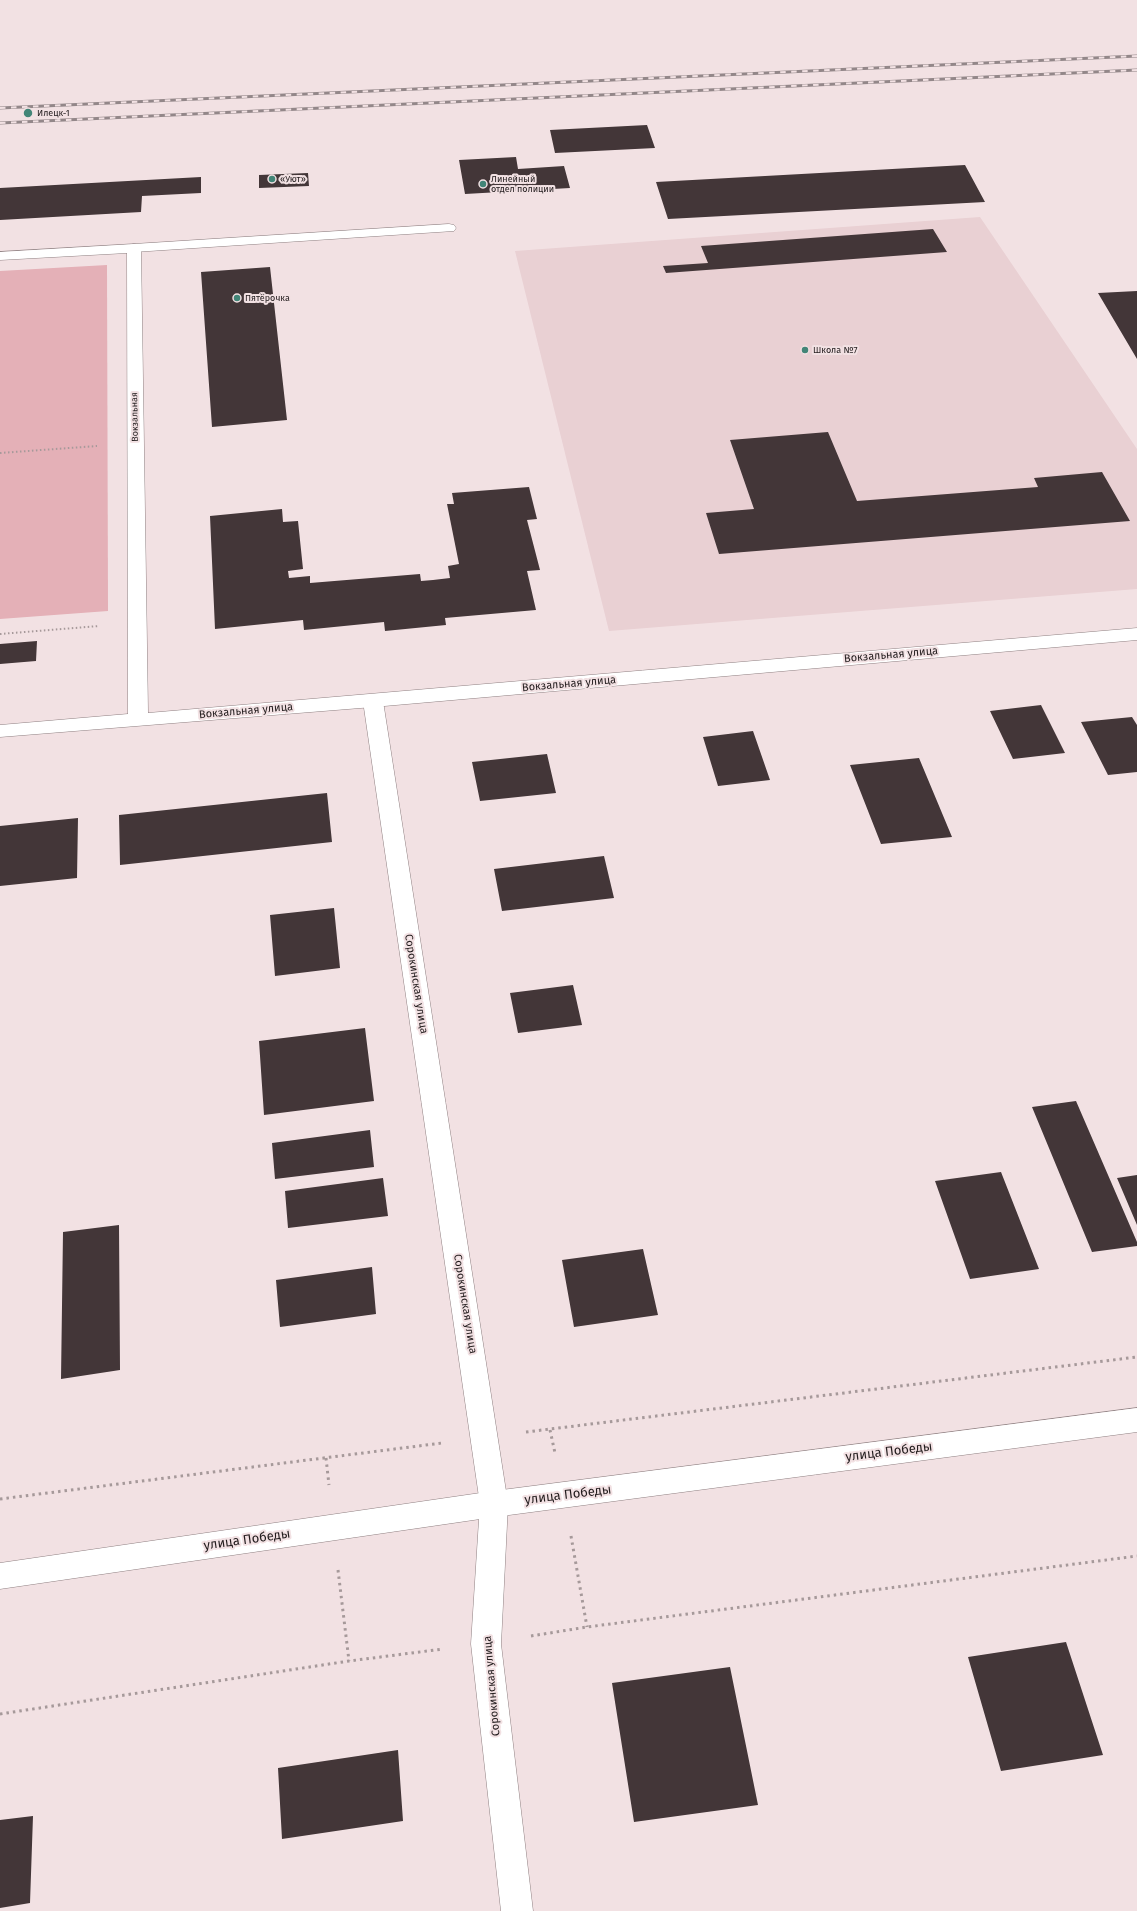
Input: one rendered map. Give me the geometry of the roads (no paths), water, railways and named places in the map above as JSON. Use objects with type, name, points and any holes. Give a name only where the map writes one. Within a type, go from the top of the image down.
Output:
[{"type":"street","points":[[0,256],[449,228]]},
{"type":"street","name":"Вокзальная","points":[[134,248],[138,719]]},
{"type":"street","name":"Вокзальная улица","points":[[0,731],[373,701],[1137,634]]},
{"type":"street","name":"Сорокинская улица","points":[[373,701],[494,1504],[486,1644],[516,1911]]},
{"type":"street","name":"улица Победы","points":[[0,1576],[494,1504],[1137,1420]]},
{"type":"railway","points":[[0,108],[1137,56]]},
{"type":"railway","points":[[0,123],[1137,70]]},
{"type":"place","name":"Илецк-1","points":[[28,113]]},
{"type":"place","name":"«Уют»","points":[[272,179]]},
{"type":"place","name":"Линейный отдел полиции","points":[[483,184]]},
{"type":"place","name":"Пятёрочка","points":[[237,298]]},
{"type":"place","name":"Школа №7","points":[[805,350]]}]
